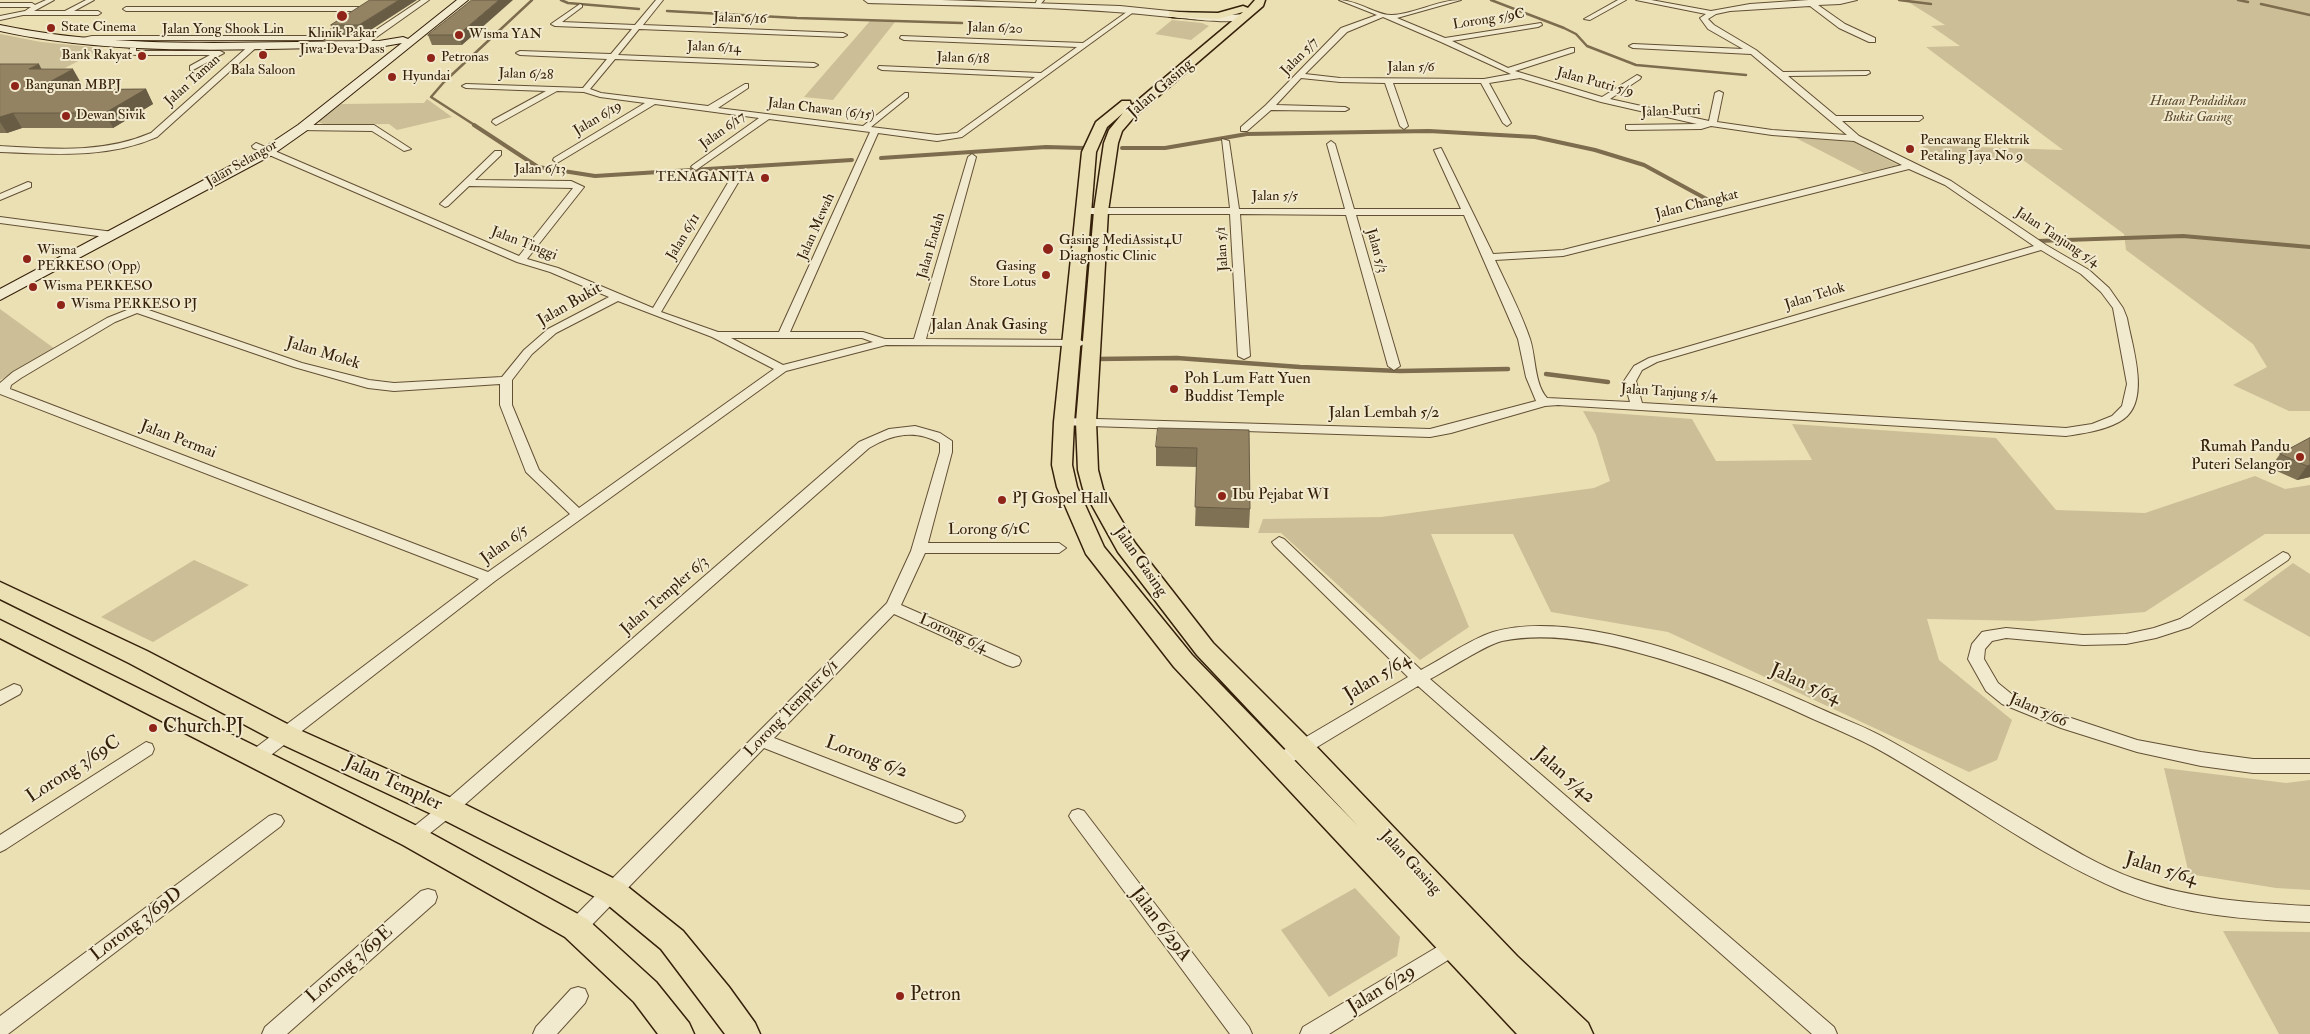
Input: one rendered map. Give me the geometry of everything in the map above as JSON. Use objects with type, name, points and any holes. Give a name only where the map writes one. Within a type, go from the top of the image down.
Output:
[{"type":"main road","name":"Jalan Selangor","points":[[0,296],[113,235],[261,149],[454,0]]},
{"type":"main road","name":"Jalan Selangor","points":[[295,123],[463,0]]},
{"type":"main road","name":"Jalan Gasing","points":[[1260,0],[1259,4],[1242,12],[1100,125],[1089,152],[1092,211],[1075,422],[1062,465],[1066,487],[1094,549],[1183,661],[1538,1034]]},
{"type":"main road","name":"Jalan Gasing","points":[[1092,211],[1116,130],[1130,114],[1242,12]]},
{"type":"main road","points":[[1173,14],[1218,16],[1242,12]]},
{"type":"main road","points":[[1173,14],[1210,23],[1213,25],[1214,34]]},
{"type":"main road","name":"Jalan Yong Shook Lin","points":[[1,26],[37,36],[73,41],[143,45],[379,44],[403,40]]},
{"type":"main road","name":"Jalan Selangor","points":[[0,284],[224,166],[261,149]]},
{"type":"main road","name":"Jalan Gasing","points":[[1075,422],[1093,489],[1126,547],[1205,650],[1302,748],[1506,966],[1577,1034]]},
{"type":"main road","name":"Jalan Templer","points":[[0,590],[138,656],[286,735],[448,809],[613,892],[672,940],[718,997],[744,1034]]},
{"type":"main road","points":[[0,628],[413,837],[576,928],[645,992],[678,1034]]},
{"type":"street","points":[[1,26],[22,13],[52,0]]},
{"type":"street","points":[[62,13],[91,0]]},
{"type":"street","points":[[144,0],[126,9],[366,9],[380,0]]},
{"type":"street","points":[[361,44],[426,0]]},
{"type":"street","points":[[585,90],[660,0]]},
{"type":"street","points":[[868,0],[1039,3],[1173,14]]},
{"type":"street","name":"Jalan Putri 5/9","points":[[1342,0],[1392,17],[1521,75],[1604,100],[1713,123],[1794,134],[1856,138]]},
{"type":"street","points":[[1392,17],[1458,0]]},
{"type":"street","points":[[1588,19],[1623,0]]},
{"type":"street","points":[[1639,0],[1708,12],[1725,6],[1739,4],[1854,0]]},
{"type":"street","points":[[1809,2],[1842,26],[1872,40]]},
{"type":"street","points":[[0,5],[40,5]]},
{"type":"street","name":"Jalan 6/16","points":[[580,6],[554,24],[843,36]]},
{"type":"street","name":"Jalan Yong Shook Lin","points":[[73,41],[92,38],[323,38],[366,9]]},
{"type":"street","name":"Jalan Chawan (6/15)","points":[[585,90],[600,96],[929,137],[954,137],[1044,75],[1133,10]]},
{"type":"street","name":"Jalan Tanjung 5/4","points":[[1544,402],[1558,401],[2066,432],[2094,427],[2116,419],[2128,407],[2133,384],[2118,308],[2105,290],[2085,272],[2042,247],[1948,183],[1856,138],[1753,52],[1711,27],[1704,18],[1708,12]]},
{"type":"street","points":[[22,13],[98,13]]},
{"type":"street","name":"Jalan 5/7","points":[[1244,129],[1269,107],[1344,30],[1383,15]]},
{"type":"street","name":"Lorong 5/9C","points":[[1444,40],[1538,25]]},
{"type":"street","name":"Jalan 6/20","points":[[904,38],[1085,45]]},
{"type":"street","points":[[143,45],[132,52],[220,53]]},
{"type":"street","points":[[193,68],[234,45]]},
{"type":"street","name":"Jalan Taman","points":[[0,149],[72,152],[115,147],[144,140],[154,134],[254,45]]},
{"type":"street","points":[[1633,46],[1753,52]]},
{"type":"street","points":[[1509,70],[1571,50]]},
{"type":"street","name":"Jalan 6/14","points":[[520,52],[814,65]]},
{"type":"street","name":"Jalan 6/18","points":[[882,68],[1044,75]]},
{"type":"street","points":[[1781,74],[1866,74]]},
{"type":"street","name":"Jalan 5/6","points":[[1300,76],[1332,80],[1484,80],[1521,75]]},
{"type":"street","points":[[1604,100],[1636,77]]},
{"type":"street","points":[[1388,80],[1404,126]]},
{"type":"street","points":[[1484,80],[1507,123]]},
{"type":"street","name":"Jalan 6/28","points":[[466,86],[585,90]]},
{"type":"street","points":[[710,109],[745,86]]},
{"type":"street","points":[[496,122],[556,89]]},
{"type":"street","points":[[1713,123],[1719,93]]},
{"type":"street","points":[[864,129],[906,96]]},
{"type":"street","name":"Jalan 6/19","points":[[557,160],[653,102]]},
{"type":"street","points":[[1269,107],[1345,109]]},
{"type":"street","name":"Jalan 6/17","points":[[696,167],[766,117]]},
{"type":"street","points":[[1834,119],[1919,118]]},
{"type":"street","points":[[295,123],[372,128],[407,149]]},
{"type":"street","name":"Jalan Putri","points":[[1630,127],[1702,126],[1713,123]]},
{"type":"street","name":"Jalan Mewah","points":[[783,335],[876,130]]},
{"type":"street","name":"Jalan 5/1","points":[[1225,141],[1235,211],[1244,356]]},
{"type":"street","name":"Jalan 5/3","points":[[1331,144],[1394,366]]},
{"type":"street","name":"Jalan Tinggi","points":[[261,149],[521,260],[554,270],[656,313],[716,335],[782,369]]},
{"type":"street","points":[[1438,150],[1489,257],[1524,338],[1532,377],[1539,397],[1544,402]]},
{"type":"street","name":"Jalan 6/13","points":[[445,204],[498,152]]},
{"type":"street","name":"Jalan Endah","points":[[919,342],[972,158]]},
{"type":"street","name":"Jalan Changkat","points":[[1489,257],[1536,256],[1563,253],[1910,166]]},
{"type":"street","name":"Jalan 6/11","points":[[656,313],[737,176]]},
{"type":"street","name":"Jalan 6/13","points":[[467,183],[571,184],[579,187],[521,260]]},
{"type":"street","points":[[0,198],[28,185]]},
{"type":"street","name":"Jalan 5/5","points":[[1092,211],[1467,212]]},
{"type":"street","points":[[0,220],[113,235]]},
{"type":"street","name":"Jalan Telok","points":[[1637,406],[1630,381],[1638,368],[1652,360],[2008,255],[2042,247]]},
{"type":"street","name":"Jalan Bukit","points":[[506,380],[528,352],[552,331],[617,297]]},
{"type":"street","name":"Jalan Molek","points":[[137,310],[298,365],[376,386],[394,387],[506,380]]},
{"type":"street","name":"Jalan Permai","points":[[137,310],[111,320],[17,375],[6,383],[4,392],[490,578]]},
{"type":"street","name":"Jalan Anak Gasing","points":[[716,335],[863,335],[886,342]]},
{"type":"street","name":"Jalan Anak Gasing","points":[[782,369],[886,342],[1082,343]]},
{"type":"street","name":"Jalan 6/5","points":[[256,757],[577,513],[782,369]]},
{"type":"street","points":[[506,380],[506,405],[533,472],[577,513]]},
{"type":"street","name":"Jalan Lembah 5/2","points":[[1075,422],[1430,433],[1456,428],[1544,402]]},
{"type":"street","name":"Jalan Templer 6/3","points":[[413,837],[448,809],[864,445],[887,432],[919,431],[938,435],[946,440],[946,452]]},
{"type":"street","name":"Lorong Templer 6/1","points":[[576,928],[892,607],[899,596],[920,548],[946,452]]},
{"type":"street","name":"Jalan 5/42","points":[[1279,542],[1418,678],[1827,1034]]},
{"type":"street","name":"Lorong 6/1C","points":[[920,548],[1059,548]]},
{"type":"street","name":"Jalan 5/66","points":[[2283,557],[2185,623],[2156,633],[2126,639],[2083,640],[2006,633],[1987,636],[1977,648],[1976,658],[1992,687],[2008,700],[2067,724],[2137,746],[2201,759],[2252,766],[2310,766]]},
{"type":"street","name":"Lorong 6/4","points":[[892,607],[1013,661]]},
{"type":"street","name":"Jalan 5/64","points":[[1278,762],[1418,678],[1496,637],[1529,632],[1564,632],[1619,642],[1673,656],[1765,690],[1879,742],[2066,855],[2129,886],[2190,903],[2257,912],[2310,914]]},
{"type":"street","points":[[0,699],[14,690]]},
{"type":"street","name":"Lorong 6/2","points":[[762,740],[956,816]]},
{"type":"street","name":"Lorong 3/69C","points":[[0,844],[146,749]]},
{"type":"street","name":"Jalan 6/29A","points":[[1078,816],[1242,1034]]},
{"type":"street","name":"Lorong 3/69D","points":[[0,1028],[275,821]]},
{"type":"street","name":"Lorong 3/69E","points":[[272,1034],[428,897]]},
{"type":"street","name":"Jalan 6/29","points":[[1310,1034],[1454,946]]},
{"type":"street","points":[[543,1034],[578,996]]},
{"type":"green space","name":"Hutan Pendidikan Bukit Gasing","points":[[1905,0],[2310,0],[2310,411],[2289,411],[2233,385],[2267,367],[2253,344],[2126,250],[2124,234],[2023,160],[1932,154],[1921,145],[2063,150],[1926,47],[1960,46],[1931,26],[1945,25]]},
{"type":"green space","points":[[1172,20],[1202,23],[1209,26],[1191,40],[1155,34]]},
{"type":"green space","points":[[870,21],[895,22],[833,100],[804,97]]},
{"type":"green space","points":[[0,34],[41,42],[103,48],[65,68],[0,69]]},
{"type":"green space","points":[[427,99],[452,117],[397,130],[389,124],[326,125],[318,122],[341,104],[424,103]]},
{"type":"green space","points":[[1794,137],[1854,142],[1898,165],[1864,173]]},
{"type":"green space","points":[[0,309],[55,349],[0,380]]},
{"type":"green space","points":[[1583,411],[1692,419],[1716,461],[1812,460],[1792,424],[1996,438],[2056,510],[2145,513],[2255,476],[2285,489],[2310,485],[2310,534],[2265,534],[2145,612],[2032,621],[1927,619],[1939,660],[2012,720],[1997,760],[1969,772],[1668,632],[1551,612],[1513,534],[1431,534],[1469,627],[1420,660],[1281,533],[1258,533],[1263,519],[1381,517],[1594,488],[1610,481],[1596,435]]},
{"type":"green space","points":[[194,560],[249,585],[153,642],[101,617]]},
{"type":"green space","points":[[2293,563],[2310,574],[2310,637],[2243,600]]},
{"type":"green space","points":[[2164,768],[2286,783],[2310,780],[2310,890],[2276,888],[2189,874]]},
{"type":"green space","points":[[1355,888],[1400,937],[1397,956],[1329,997],[1281,930]]},
{"type":"green space","points":[[2223,931],[2310,932],[2310,1034],[2279,1034]]},
{"type":"building","points":[[370,0],[399,0],[359,25],[331,25]]},
{"type":"building","points":[[472,0],[499,0],[458,35],[428,35]]},
{"type":"building","points":[[0,64],[39,64],[29,69],[73,69],[35,90],[146,89],[105,113],[13,113],[0,117]]},
{"type":"building","name":"Ibu Pejabat WI","points":[[1158,428],[1249,430],[1250,509],[1195,507],[1197,448],[1156,447]]},
{"type":"building","points":[[2310,438],[2310,465],[2307,466],[2280,454]]},
{"type":"waterway","points":[[476,126],[431,97],[444,82],[532,0]]},
{"type":"waterway","points":[[561,0],[568,3],[639,9]]},
{"type":"waterway","points":[[1491,0],[1564,28],[1576,34],[1587,46],[1636,65],[1746,75]]},
{"type":"waterway","points":[[1899,0],[1931,4]]},
{"type":"waterway","points":[[2238,0],[2248,2]]},
{"type":"waterway","points":[[2261,4],[2310,15]]},
{"type":"waterway","points":[[667,11],[797,18],[962,23]]},
{"type":"waterway","points":[[474,125],[538,167],[595,176],[852,160]]},
{"type":"waterway","points":[[1122,148],[1165,148],[1247,134],[1429,131],[1535,137],[1595,150],[1644,165],[1712,202]]},
{"type":"waterway","points":[[881,158],[1046,147],[1083,148]]},
{"type":"waterway","points":[[2037,241],[2183,236],[2310,247]]},
{"type":"waterway","points":[[1097,359],[1177,358],[1300,367],[1400,371],[1508,369]]},
{"type":"waterway","points":[[1546,374],[1608,382]]},
{"type":"place","name":"Klinik Pakar Jiwa Deva Dass","points":[[342,16]]},
{"type":"place","name":"State Cinema","points":[[51,28]]},
{"type":"place","name":"Wisma YAN","points":[[459,35]]},
{"type":"place","name":"Bala Saloon","points":[[263,55]]},
{"type":"place","name":"Bank Rakyat","points":[[142,56]]},
{"type":"place","name":"Petronas","points":[[431,58]]},
{"type":"place","name":"Hyundai","points":[[392,77]]},
{"type":"place","name":"Bangunan MBPJ","points":[[15,86]]},
{"type":"place","name":"Dewan Sivik","points":[[66,116]]},
{"type":"place","name":"Pencawang Elektrik Petaling Jaya No 9","points":[[1910,149]]},
{"type":"place","name":"TENAGANITA","points":[[765,178]]},
{"type":"place","name":"Gasing MediAssist4U Diagnostic Clinic","points":[[1048,249]]},
{"type":"place","name":"Wisma PERKESO (Opp)","points":[[27,259]]},
{"type":"place","name":"Gasing Store Lotus","points":[[1046,275]]},
{"type":"place","name":"Wisma PERKESO","points":[[33,287]]},
{"type":"place","name":"Wisma PERKESO PJ","points":[[61,305]]},
{"type":"place","name":"Poh Lum Fatt Yuen Buddist Temple","points":[[1174,389]]},
{"type":"place","name":"Rumah Pandu Puteri Selangor","points":[[2300,457]]},
{"type":"place","name":"Ibu Pejabat WI","points":[[1222,496]]},
{"type":"place","name":"PJ Gospel Hall","points":[[1002,500]]},
{"type":"place","name":"Church PJ","points":[[153,728]]},
{"type":"place","name":"Petron","points":[[900,996]]}]
